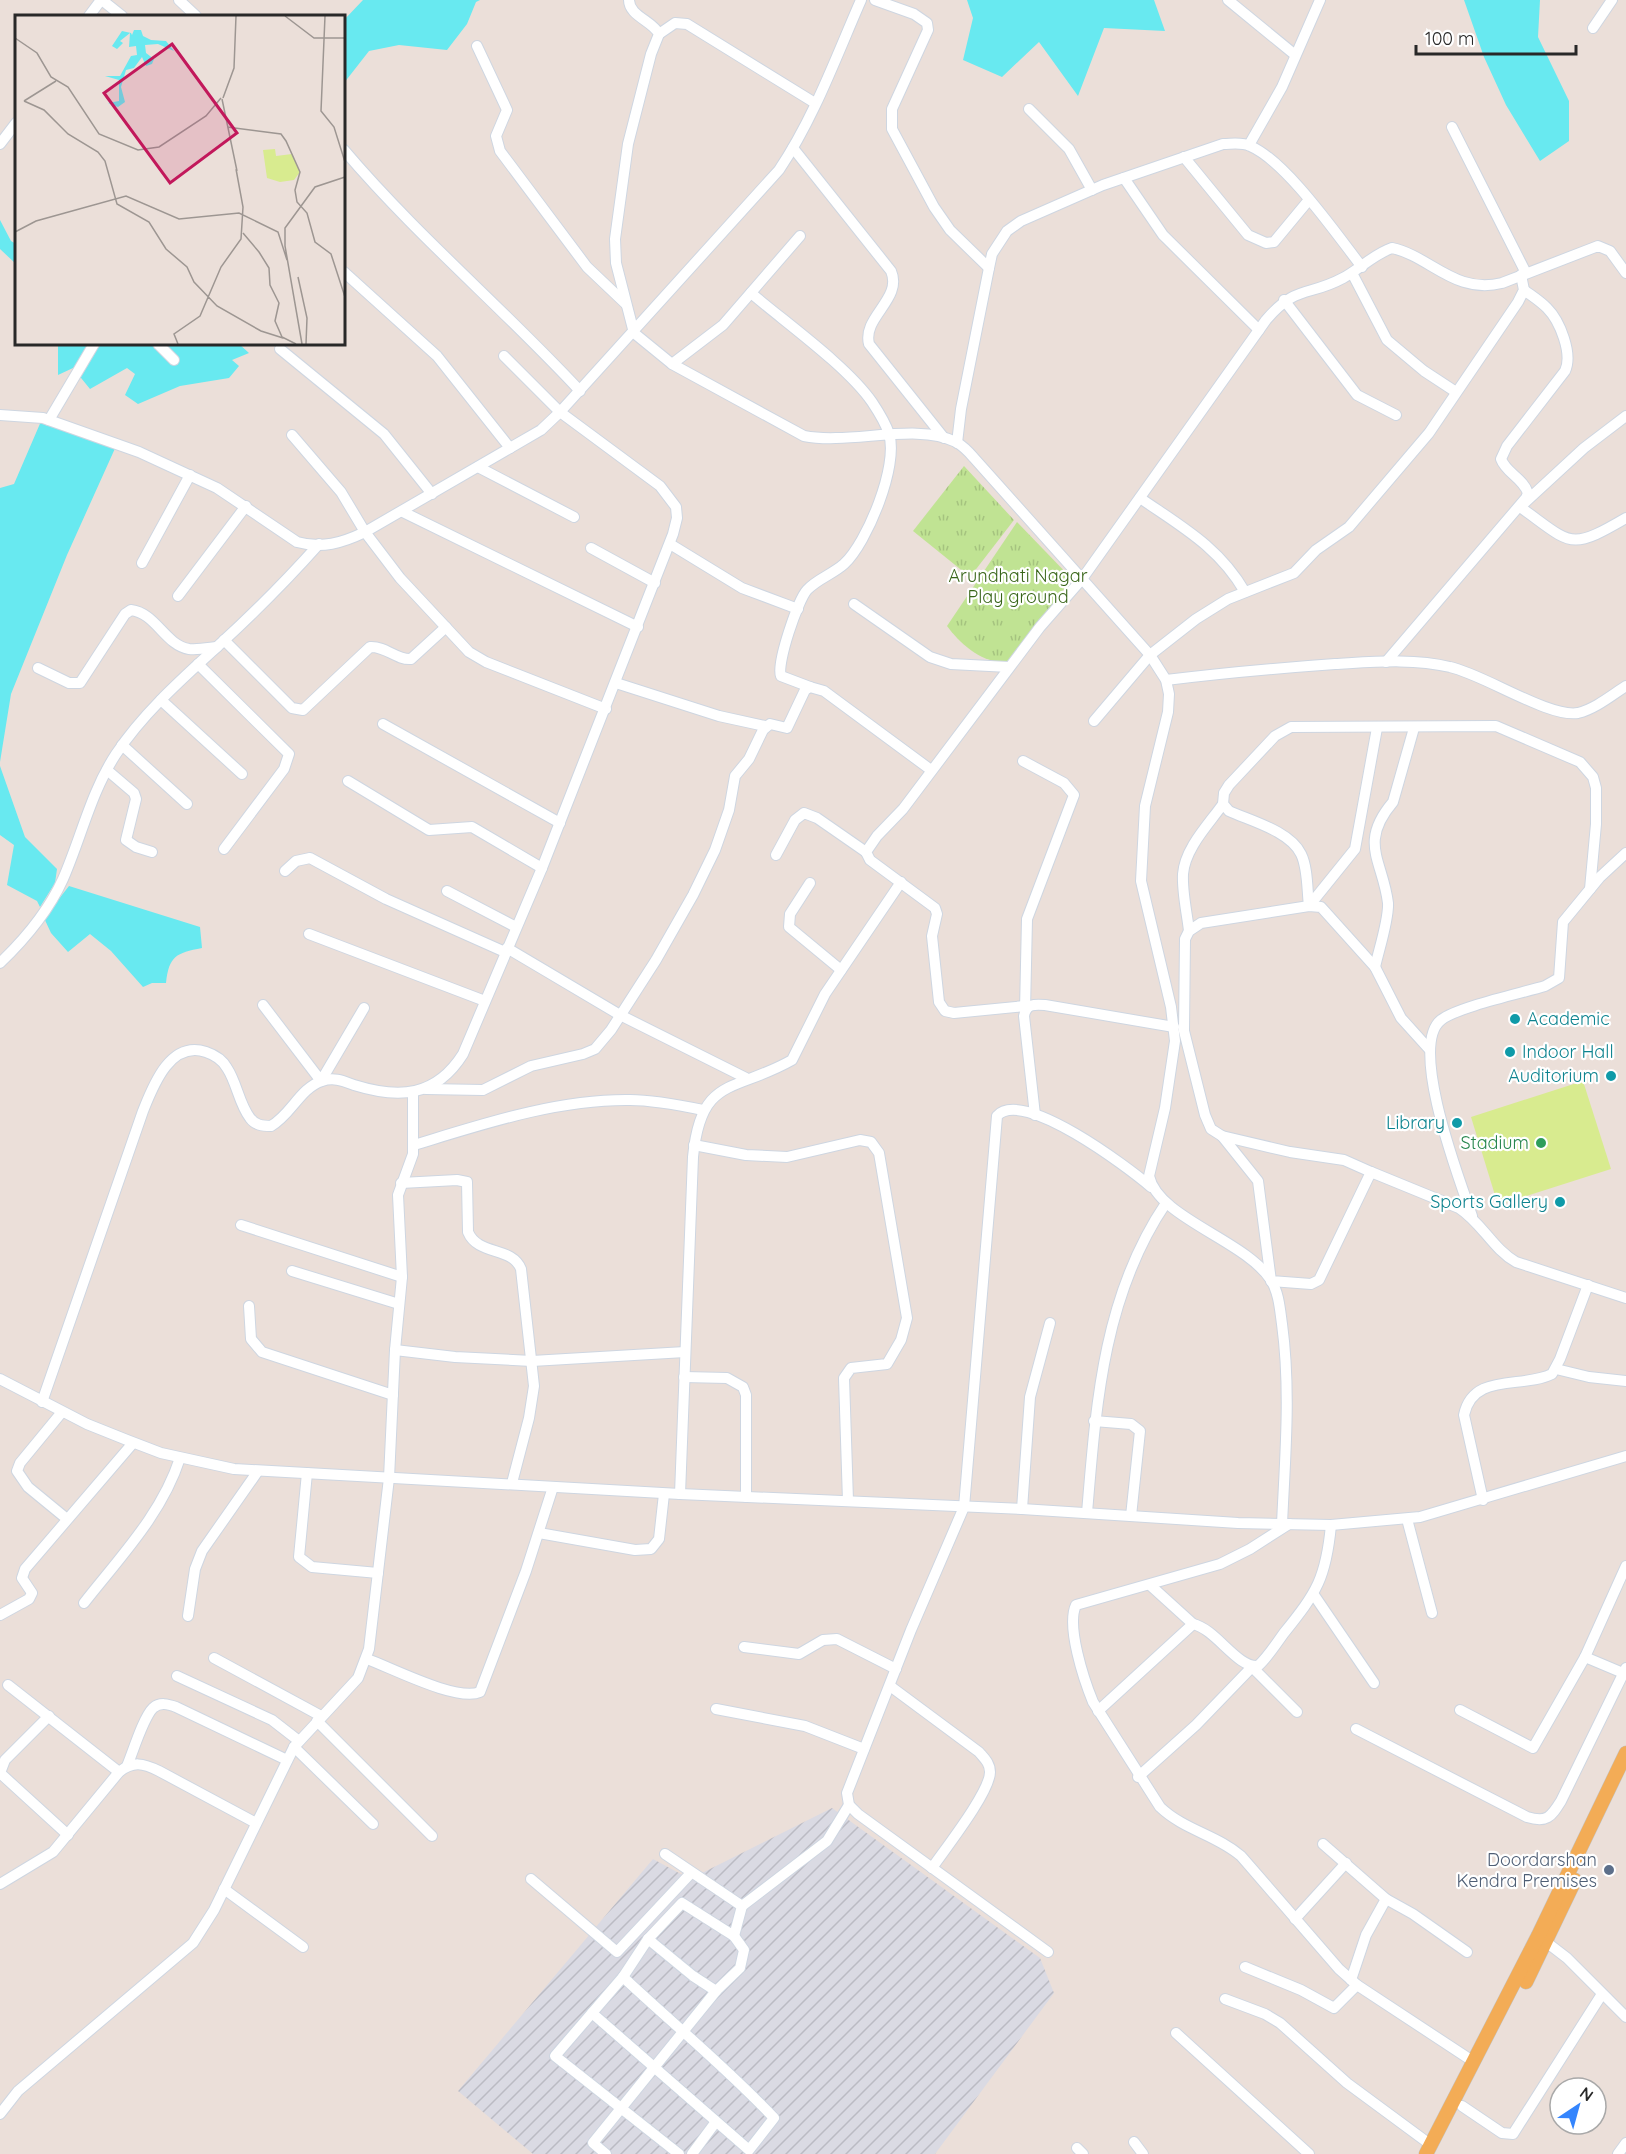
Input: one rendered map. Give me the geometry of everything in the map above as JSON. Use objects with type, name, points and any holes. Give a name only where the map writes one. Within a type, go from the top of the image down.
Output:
[{"type":"main road","points":[[1431,2151],[1474,2061],[1543,1939],[1626,1753]]},
{"type":"main road","points":[[1431,2151],[1462,2106],[1626,1772]]},
{"type":"street","points":[[90,15],[101,0],[121,15]]},
{"type":"street","points":[[178,0],[195,15]]},
{"type":"street","points":[[629,0],[632,9],[657,28],[659,34]]},
{"type":"street","points":[[0,415],[34,416],[139,452],[217,488],[297,542],[310,545],[337,544],[365,532],[541,430],[580,391],[767,184],[793,148],[861,0]]},
{"type":"street","points":[[875,0],[914,14],[927,22],[928,30],[892,109],[892,129],[934,207],[950,230],[989,268]]},
{"type":"street","points":[[1228,0],[1294,54]]},
{"type":"street","points":[[1249,145],[1278,96],[1294,54],[1320,0]]},
{"type":"street","points":[[1593,28],[1612,0]]},
{"type":"street","points":[[815,103],[687,24],[675,23],[659,34],[651,54],[628,144],[615,239],[616,263],[634,333],[672,364],[804,436],[828,439],[933,434],[957,442],[974,458],[1150,655],[1166,680],[1168,712],[1144,806],[1140,864],[1146,910],[1174,1027],[1175,1041],[1167,1097],[1149,1176],[1151,1187]]},
{"type":"street","points":[[477,46],[507,110],[496,136],[500,151],[586,267],[626,304]]},
{"type":"street","points":[[1029,109],[1069,149],[1092,190]]},
{"type":"street","points":[[0,144],[15,124]]},
{"type":"street","points":[[1094,721],[1150,655],[1211,607],[1294,573],[1316,550],[1349,527],[1419,445],[1524,290],[1523,274],[1452,127]]},
{"type":"street","points":[[957,442],[961,409],[989,268],[999,242],[1021,220],[1092,190],[1223,144],[1249,145],[1273,161],[1308,201],[1358,270],[1387,340],[1424,371],[1456,392]]},
{"type":"street","points":[[793,148],[891,271],[895,280],[893,290],[870,328],[869,344],[945,438]]},
{"type":"street","points":[[345,151],[387,201],[504,311],[580,391]]},
{"type":"street","points":[[1184,157],[1248,235],[1258,241],[1274,242],[1308,201]]},
{"type":"street","points":[[1124,178],[1163,235],[1259,330]]},
{"type":"street","points":[[672,364],[712,334],[800,236]]},
{"type":"street","points":[[866,852],[871,842],[903,809],[1009,667],[1082,579],[1259,330],[1284,300],[1296,293],[1333,282],[1358,270],[1383,251],[1392,248],[1440,273],[1478,284],[1493,285],[1598,246],[1610,251],[1626,273]]},
{"type":"street","points":[[345,273],[437,356],[510,448]]},
{"type":"street","points":[[1520,507],[1526,498],[1526,488],[1505,467],[1501,459],[1507,446],[1565,371],[1569,362],[1564,340],[1549,310],[1524,290]]},
{"type":"street","points":[[751,293],[852,380],[872,402],[890,436],[885,486],[878,509],[845,563],[805,592],[778,670],[786,679],[824,691],[932,770]]},
{"type":"street","points":[[1284,300],[1357,395],[1396,415]]},
{"type":"street","points":[[49,420],[93,345]]},
{"type":"street","points":[[159,345],[174,360]]},
{"type":"street","points":[[280,349],[384,434],[432,494]]},
{"type":"street","points":[[426,1089],[454,1068],[485,1001],[606,709],[670,544],[677,518],[676,507],[660,486],[560,412],[504,356]]},
{"type":"street","points":[[1386,662],[1439,597],[1520,507],[1584,448],[1626,416]]},
{"type":"street","points":[[292,435],[341,492],[365,532],[400,578],[477,658],[606,709]]},
{"type":"street","points":[[478,467],[574,517]]},
{"type":"street","points":[[142,563],[190,475]]},
{"type":"street","points":[[1140,498],[1217,554],[1232,569],[1245,592]]},
{"type":"street","points":[[178,596],[246,506]]},
{"type":"street","points":[[1520,507],[1558,534],[1579,542],[1598,535],[1626,518]]},
{"type":"street","points":[[403,512],[638,627]]},
{"type":"street","points":[[0,963],[32,926],[62,882],[107,770],[122,745],[161,700],[286,581],[319,544]]},
{"type":"street","points":[[670,544],[742,588],[798,609]]},
{"type":"street","points":[[591,548],[655,583]]},
{"type":"street","points":[[854,604],[930,657],[951,664],[1009,667]]},
{"type":"street","points":[[38,668],[69,683],[80,683],[125,614],[131,610],[146,615],[182,647],[196,649],[221,644]]},
{"type":"street","points":[[221,644],[292,708],[303,710],[370,647],[378,646],[404,660],[411,659],[446,627]]},
{"type":"street","points":[[1166,680],[1233,672],[1386,662],[1451,667],[1548,708],[1569,713],[1590,708],[1626,686]]},
{"type":"street","points":[[198,664],[289,754],[284,769],[224,849]]},
{"type":"street","points":[[616,683],[719,716],[765,726],[770,724],[787,728],[805,690],[810,687]]},
{"type":"street","points":[[161,700],[242,774]]},
{"type":"street","points":[[383,724],[560,823]]},
{"type":"street","points":[[42,1402],[143,1111],[158,1077],[176,1055],[188,1050],[200,1050],[219,1058],[228,1068],[249,1117],[256,1124],[265,1126],[276,1123],[310,1087],[333,1078],[378,1091],[413,1093],[426,1089],[483,1090],[531,1066],[591,1052],[603,1041],[620,1015],[693,895],[715,850],[729,810],[734,779],[749,759],[765,726]]},
{"type":"street","points":[[1189,931],[1183,880],[1185,863],[1196,842],[1223,804],[1224,793],[1229,785],[1282,729],[1291,727],[1496,726],[1587,767],[1596,788],[1596,824],[1590,889]]},
{"type":"street","points":[[1309,906],[1355,849],[1377,728]]},
{"type":"street","points":[[1375,967],[1388,904],[1375,855],[1374,838],[1386,810],[1393,802],[1414,728]]},
{"type":"street","points":[[122,745],[187,804]]},
{"type":"street","points":[[1023,761],[1064,783],[1070,787],[1074,795],[1027,919],[1025,1008],[1035,1115]]},
{"type":"street","points":[[107,770],[134,793],[136,799],[126,840],[136,847],[152,852]]},
{"type":"street","points":[[348,781],[429,830],[472,827],[542,868]]},
{"type":"street","points":[[1223,804],[1229,811],[1286,837],[1295,845],[1303,862],[1309,906]]},
{"type":"street","points":[[776,855],[795,820],[804,813],[817,818],[866,852],[870,860],[923,898],[937,914],[932,936],[939,1002],[945,1011],[954,1013],[1045,1005],[1174,1027]]},
{"type":"street","points":[[1472,1216],[1449,1150],[1434,1087],[1429,1050],[1434,1028],[1448,1015],[1545,986],[1559,978],[1563,922],[1590,889],[1626,853]]},
{"type":"street","points":[[285,871],[296,861],[310,858],[386,899],[506,950],[620,1015],[746,1078]]},
{"type":"street","points":[[681,1494],[685,1352],[696,1127],[703,1110],[720,1091],[792,1060],[825,994],[901,882]]},
{"type":"street","points":[[810,883],[790,914],[789,927],[841,970]]},
{"type":"street","points":[[447,891],[516,927]]},
{"type":"street","points":[[1429,1050],[1401,1018],[1375,967],[1326,910],[1309,906],[1201,923],[1189,931],[1185,939],[1184,1031],[1206,1122],[1211,1130],[1222,1136],[1290,1152],[1336,1158],[1371,1172],[1459,1208],[1472,1216],[1507,1256],[1626,1298]]},
{"type":"street","points":[[309,934],[485,1001]]},
{"type":"street","points":[[263,1005],[321,1081]]},
{"type":"street","points":[[321,1081],[364,1008]]},
{"type":"street","points":[[0,2114],[18,2091],[194,1943],[224,1889],[287,1760],[297,1744],[358,1678],[367,1659],[389,1478],[395,1350],[402,1277],[398,1204],[401,1183],[411,1162],[414,1145],[413,1093]]},
{"type":"street","points":[[414,1145],[524,1114],[564,1106],[633,1100],[703,1110]]},
{"type":"street","points":[[734,1936],[742,1906],[827,1841],[849,1805],[849,1784],[964,1507],[979,1351],[997,1116],[1008,1108],[1035,1115],[1107,1152],[1151,1187],[1166,1203],[1241,1252],[1271,1281],[1311,1284],[1319,1280],[1371,1172]]},
{"type":"street","points":[[1222,1136],[1258,1181],[1271,1281],[1280,1310],[1288,1382],[1286,1524]]},
{"type":"street","points":[[694,1144],[746,1155],[787,1157],[860,1140],[871,1142],[879,1153],[907,1318],[902,1340],[887,1364],[851,1368],[844,1378],[848,1501]]},
{"type":"street","points":[[401,1183],[457,1180],[467,1182],[468,1232],[471,1239],[478,1245],[514,1258],[521,1269],[534,1386],[531,1410],[512,1483]]},
{"type":"street","points":[[1087,1513],[1094,1421],[1103,1359],[1126,1280],[1141,1241],[1166,1203]]},
{"type":"street","points":[[241,1225],[402,1277]]},
{"type":"street","points":[[292,1271],[399,1304]]},
{"type":"street","points":[[1483,1500],[1464,1415],[1466,1403],[1476,1392],[1488,1386],[1546,1377],[1556,1369],[1588,1285]]},
{"type":"street","points":[[249,1306],[251,1339],[262,1352],[393,1395]]},
{"type":"street","points":[[1022,1509],[1030,1397],[1050,1323]]},
{"type":"street","points":[[395,1350],[455,1357],[532,1361],[685,1352]]},
{"type":"street","points":[[1556,1369],[1589,1377],[1626,1381]]},
{"type":"street","points":[[684,1377],[727,1378],[743,1388],[746,1395],[746,1497]]},
{"type":"street","points":[[0,1379],[62,1412],[133,1443],[180,1458],[234,1469],[512,1483],[664,1494],[1022,1509],[1286,1524],[1331,1525],[1407,1519],[1483,1500],[1626,1456]]},
{"type":"street","points":[[62,1412],[20,1463],[17,1471],[28,1487],[67,1519]]},
{"type":"street","points":[[1094,1421],[1131,1424],[1140,1431],[1131,1516]]},
{"type":"street","points":[[0,1615],[29,1599],[32,1593],[23,1582],[22,1573],[133,1443]]},
{"type":"street","points":[[84,1603],[158,1508],[172,1482],[180,1458]]},
{"type":"street","points":[[188,1616],[195,1569],[202,1551],[258,1471]]},
{"type":"street","points":[[307,1473],[299,1557],[312,1567],[378,1573]]},
{"type":"street","points":[[367,1659],[454,1692],[472,1695],[480,1692],[496,1656],[554,1487]]},
{"type":"street","points":[[539,1533],[635,1550],[651,1549],[659,1539],[664,1494]]},
{"type":"street","points":[[1407,1519],[1432,1613]]},
{"type":"street","points":[[1286,1524],[1250,1549],[1220,1564],[1150,1585],[1084,1601],[1077,1605],[1073,1611],[1073,1629],[1086,1685],[1098,1711],[1138,1777],[1156,1803],[1168,1815],[1235,1851],[1329,1960],[1354,1982],[1474,2061]]},
{"type":"street","points":[[1138,1777],[1196,1725],[1252,1667],[1262,1662],[1314,1595],[1327,1563],[1331,1525]]},
{"type":"street","points":[[1460,1710],[1533,1748],[1585,1657],[1626,1566]]},
{"type":"street","points":[[1150,1585],[1193,1624],[1208,1631],[1252,1667],[1298,1712]]},
{"type":"street","points":[[1314,1595],[1374,1683]]},
{"type":"street","points":[[1098,1711],[1193,1624]]},
{"type":"street","points":[[744,1647],[799,1654],[823,1640],[837,1639],[896,1669]]},
{"type":"street","points":[[1356,1729],[1527,1817],[1545,1821],[1561,1801],[1625,1671],[1585,1657]]},
{"type":"street","points":[[214,1658],[319,1719],[432,1836]]},
{"type":"street","points":[[177,1676],[272,1720],[373,1824]]},
{"type":"street","points":[[8,1685],[123,1769],[146,1765],[256,1822]]},
{"type":"street","points":[[890,1686],[979,1752],[987,1760],[990,1772],[979,1798],[932,1868]]},
{"type":"street","points":[[0,1884],[45,1858],[68,1835],[123,1769],[153,1708],[161,1704],[176,1707],[287,1760]]},
{"type":"street","points":[[716,1709],[805,1726],[864,1749]]},
{"type":"street","points":[[49,1716],[5,1760],[0,1773],[68,1835]]},
{"type":"street","points":[[849,1805],[858,1814],[1048,1952]]},
{"type":"street","points":[[1323,1844],[1386,1899],[1413,1914],[1467,1952]]},
{"type":"street","points":[[665,1854],[742,1906]]},
{"type":"street","points":[[1295,1919],[1346,1863]]},
{"type":"street","points":[[531,1879],[617,1952],[691,1873]]},
{"type":"street","points":[[224,1889],[303,1947]]},
{"type":"street","points":[[1245,1967],[1301,1990],[1334,2008],[1354,1982],[1366,1935],[1386,1899]]},
{"type":"street","points":[[606,2154],[593,2143],[621,2108],[683,2033],[716,1991],[740,1968],[744,1950],[734,1936],[682,1903],[648,1939],[623,1977],[555,2056],[621,2108],[679,2154]]},
{"type":"street","points":[[648,1939],[693,1976],[716,1991]]},
{"type":"street","points":[[1543,1939],[1626,2017]]},
{"type":"street","points":[[592,2013],[715,2123],[751,2152],[774,2118],[734,2075],[683,2033],[623,1977]]},
{"type":"street","points":[[1462,2106],[1502,2133],[1513,2134],[1602,1994]]},
{"type":"street","points":[[1225,2000],[1265,2014],[1280,2023],[1347,2083],[1431,2151]]},
{"type":"street","points":[[1176,2033],[1309,2154]]},
{"type":"street","points":[[692,2154],[715,2123]]},
{"type":"street","points":[[1134,2142],[1143,2154]]},
{"type":"street","points":[[1618,2154],[1626,2143]]},
{"type":"shaded area","points":[[832,1808],[1040,1958],[1054,1993],[935,2154],[533,2154],[458,2091],[653,1859],[690,1879]]},
{"type":"green space","points":[[964,466],[1014,520],[970,577],[913,531]]},
{"type":"green space","name":"Arundhati Nagar Play ground","points":[[1017,522],[1072,579],[1008,661],[999,662],[974,652],[947,626]]},
{"type":"green space","name":"Stadium","points":[[1583,1081],[1611,1169],[1498,1205],[1471,1117]]},
{"type":"water","points":[[363,0],[480,0],[476,2],[467,24],[447,50],[399,45],[369,51],[345,82],[345,19]]},
{"type":"water","points":[[967,0],[1154,0],[1165,31],[1104,28],[1078,96],[1039,42],[1002,77],[963,60],[973,18]]},
{"type":"water","points":[[1464,0],[1540,0],[1538,37],[1569,101],[1569,141],[1540,161],[1506,105],[1484,57]]},
{"type":"water","points":[[0,220],[11,241],[15,243],[15,263],[0,249]]},
{"type":"water","points":[[58,345],[240,345],[249,353],[232,360],[239,366],[229,378],[180,386],[138,404],[125,395],[135,374],[127,368],[90,389],[73,368],[58,375]]},
{"type":"water","points":[[42,419],[117,444],[67,555],[11,694],[0,762],[0,488],[14,484]]},
{"type":"water","points":[[0,766],[25,837],[57,869],[55,883],[40,907],[37,901],[7,885],[14,845],[0,835]]},
{"type":"water","points":[[69,886],[200,927],[202,948],[175,957],[169,967],[166,983],[152,983],[143,987],[111,951],[90,934],[68,952],[51,933],[44,918]]},
{"type":"place","name":"Academic","points":[[1515,1019]]},
{"type":"place","name":"Indoor Hall","points":[[1510,1052]]},
{"type":"place","name":"Auditorium","points":[[1611,1076]]},
{"type":"place","name":"Library","points":[[1457,1123]]},
{"type":"place","name":"Stadium","points":[[1541,1143]]},
{"type":"place","name":"Sports Gallery","points":[[1560,1202]]},
{"type":"place","name":"Doordarshan Kendra Premises","points":[[1609,1870]]}]
